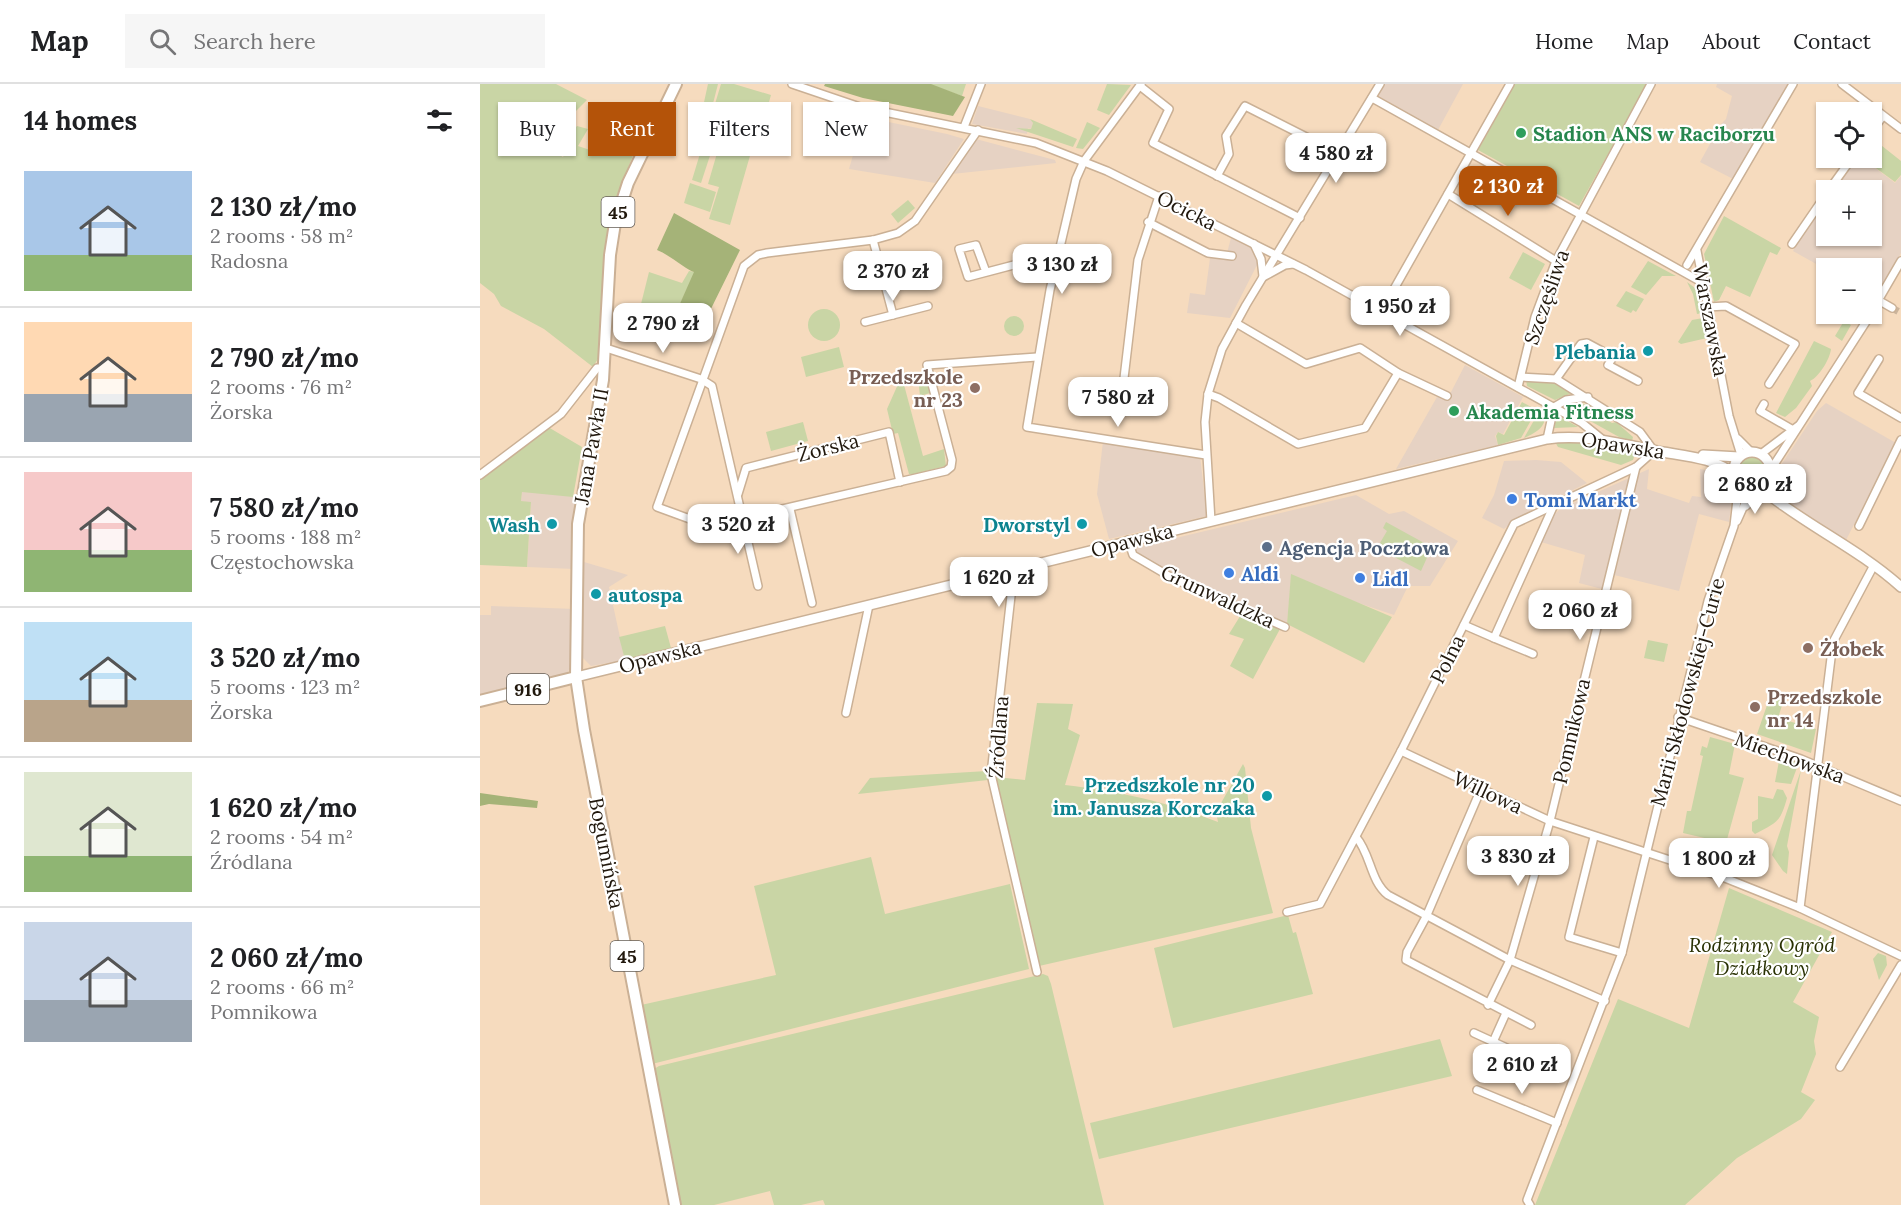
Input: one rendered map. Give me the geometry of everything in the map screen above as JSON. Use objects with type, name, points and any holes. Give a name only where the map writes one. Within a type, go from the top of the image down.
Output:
[{"type":"main road","name":"Jana Pawła II","points":[[576,677],[579,512],[604,368],[609,267],[617,215],[638,159],[676,84]]},
{"type":"main road","name":"Opawska","points":[[480,701],[1128,540],[1547,439],[1575,436],[1682,455],[1718,463],[1737,479]]},
{"type":"main road","points":[[1773,499],[1768,461],[1756,453],[1740,456],[1734,466],[1737,479],[1756,487],[1773,499],[1874,565],[1901,587]]},
{"type":"main road","name":"Opawska","points":[[1682,455],[1740,456]]},
{"type":"main road","points":[[1756,487],[1769,475]]},
{"type":"main road","name":"Bogumińska","points":[[576,677],[675,1205]]},
{"type":"street","name":"Ocicka","points":[[792,84],[860,107],[1036,143],[1084,161],[1294,264],[1582,423],[1603,440]]},
{"type":"street","points":[[964,127],[981,84]]},
{"type":"street","points":[[1211,520],[1206,455],[1208,394],[1222,349],[1380,84]]},
{"type":"street","points":[[1381,312],[1510,84]]},
{"type":"street","name":"Szczęśliwa","points":[[1518,387],[1535,317],[1556,261],[1650,84]]},
{"type":"street","name":"Warszawska","points":[[1740,456],[1697,251],[1793,84]]},
{"type":"street","points":[[1842,84],[1901,129]]},
{"type":"street","points":[[1206,455],[1027,426],[1037,357],[1055,268],[1075,184],[1084,161],[1141,85],[1169,109],[1153,143],[1300,218]]},
{"type":"street","points":[[1372,98],[1703,283]]},
{"type":"street","points":[[1217,176],[1229,154],[1226,136],[1245,106],[1340,154]]},
{"type":"street","points":[[978,130],[915,221],[898,233],[873,240],[776,251],[758,255],[749,261],[741,272],[657,507],[706,526],[742,520],[946,471],[952,465],[927,365],[1037,357]]},
{"type":"street","points":[[1448,194],[1556,261]]},
{"type":"street","points":[[1122,395],[1138,260],[1148,222],[1159,196]]},
{"type":"street","points":[[1792,244],[1816,209]]},
{"type":"street","points":[[1148,222],[1208,253],[1232,256]]},
{"type":"street","points":[[873,240],[893,315]]},
{"type":"street","points":[[1254,244],[1261,260],[1263,277]]},
{"type":"street","points":[[986,272],[976,245],[959,249],[968,277],[1029,261],[1055,268]]},
{"type":"street","points":[[1679,269],[1687,265],[1697,251]]},
{"type":"street","points":[[1882,293],[1901,261]]},
{"type":"street","points":[[1263,277],[1285,265],[1294,264]]},
{"type":"street","points":[[1687,265],[1700,267]]},
{"type":"street","points":[[1688,274],[1700,267]]},
{"type":"street","points":[[1882,302],[1892,308]]},
{"type":"street","points":[[864,322],[928,306]]},
{"type":"street","points":[[1707,307],[1726,306],[1795,344],[1769,384]]},
{"type":"street","points":[[1236,323],[1306,364],[1360,348],[1398,373],[1447,396]]},
{"type":"street","points":[[1769,475],[1864,324]]},
{"type":"street","points":[[1556,379],[1581,344],[1587,343],[1613,357],[1608,365],[1638,381]]},
{"type":"street","points":[[606,348],[701,379],[712,386],[758,585]]},
{"type":"street","points":[[1879,359],[1858,393],[1901,418]]},
{"type":"street","points":[[480,475],[561,414],[597,368],[604,368]]},
{"type":"street","points":[[1208,394],[1220,398],[1298,444],[1365,428],[1398,373]]},
{"type":"street","points":[[1521,377],[1556,379],[1588,397],[1640,432],[1654,451]]},
{"type":"street","points":[[1547,439],[1554,408],[1566,400],[1588,397]]},
{"type":"street","points":[[1764,404],[1760,411],[1795,431]]},
{"type":"street","points":[[1728,456],[1732,452],[1736,437],[1756,453],[1795,431]]},
{"type":"street","name":"Żorska","points":[[737,496],[746,468],[889,432],[900,482]]},
{"type":"street","points":[[1860,526],[1899,452],[1901,440]]},
{"type":"street","name":"Polna","points":[[1287,912],[1320,904],[1401,751],[1514,524],[1636,467],[1654,451]]},
{"type":"street","name":"Pomnikowa","points":[[1488,1005],[1510,960],[1550,821],[1636,467]]},
{"type":"street","name":"Marii Skłodowskiej-Curie","points":[[1734,526],[1737,479]]},
{"type":"street","name":"Marii Skłodowskiej-Curie","points":[[1529,1202],[1622,953],[1708,600],[1734,526],[1750,492],[1756,487]]},
{"type":"street","points":[[1743,510],[1754,498],[1773,499]]},
{"type":"street","points":[[1494,638],[1552,507]]},
{"type":"street","points":[[790,509],[812,603]]},
{"type":"street","name":"Grunwaldzka","points":[[1128,540],[1133,555],[1174,579],[1285,627]]},
{"type":"street","points":[[1800,908],[1833,642],[1874,565]]},
{"type":"street","name":"Źródlana","points":[[1014,569],[991,774],[1037,972]]},
{"type":"street","points":[[846,713],[869,605]]},
{"type":"street","points":[[1464,625],[1533,654]]},
{"type":"street","name":"Miechowska","points":[[1678,717],[1819,766],[1901,801]]},
{"type":"street","name":"Willowa","points":[[1401,751],[1550,821],[1725,878],[1800,908],[1901,956]]},
{"type":"street","points":[[1481,789],[1426,917],[1407,952],[1407,963],[1531,1025]]},
{"type":"street","points":[[1356,837],[1365,847],[1376,881],[1383,891],[1426,917],[1510,960],[1605,1001]]},
{"type":"street","points":[[1594,837],[1569,937],[1622,953]]},
{"type":"street","points":[[1840,1067],[1901,965]]},
{"type":"street","points":[[1493,1042],[1506,1013]]},
{"type":"street","points":[[1474,1033],[1509,1049]]},
{"type":"street","points":[[1477,1090],[1557,1123]]},
{"type":"shaded area","points":[[1385,84],[1463,84],[1438,130],[1378,96]]},
{"type":"shaded area","points":[[1717,84],[1788,84],[1735,180],[1700,162],[1726,119],[1732,96],[1716,87]]},
{"type":"shaded area","points":[[978,106],[1030,119],[1033,123],[1031,129],[1028,128],[1027,134],[972,124]]},
{"type":"shaded area","points":[[889,122],[964,139],[935,183],[849,169],[853,156],[889,156]]},
{"type":"shaded area","points":[[976,139],[1055,160],[1056,163],[952,174]]},
{"type":"shaded area","points":[[1848,168],[1875,168],[1895,183],[1901,176],[1901,253],[1882,286],[1882,258],[1816,258],[1816,264],[1793,251],[1816,214],[1816,246],[1882,246],[1882,180],[1840,180]]},
{"type":"shaded area","points":[[1231,238],[1254,249],[1258,263],[1230,318],[1187,313],[1190,293],[1205,295],[1211,251],[1227,253]]},
{"type":"shaded area","points":[[1465,365],[1523,397],[1503,434],[1498,432],[1495,436],[1498,445],[1396,469],[1437,397],[1451,392]]},
{"type":"shaded area","points":[[1826,403],[1896,443],[1845,542],[1777,495],[1773,485],[1775,474],[1817,411]]},
{"type":"shaded area","points":[[1103,441],[1200,456],[1207,516],[1109,539],[1097,494]]},
{"type":"shaded area","points":[[1504,461],[1561,462],[1587,483],[1517,518],[1504,529],[1482,518],[1494,495]]},
{"type":"shaded area","points":[[1649,469],[1647,489],[1689,503],[1692,496],[1701,497],[1700,469],[1710,471],[1728,496],[1731,506],[1729,522],[1699,514],[1679,591],[1606,573],[1602,589],[1579,583],[1585,555],[1541,542],[1554,515],[1560,509]]},
{"type":"shaded area","points":[[522,491],[577,497],[574,569],[527,567],[531,503],[521,501]]},
{"type":"shaded area","points":[[1356,495],[1389,514],[1404,511],[1458,541],[1430,586],[1408,586],[1394,615],[1291,580],[1287,624],[1200,588],[1137,555],[1134,548]]},
{"type":"shaded area","points":[[584,562],[628,575],[609,587],[625,660],[591,666],[581,656]]},
{"type":"shaded area","points":[[491,606],[575,609],[572,665],[566,675],[480,696],[480,615],[491,615]]},
{"type":"green space","points":[[480,84],[556,84],[587,100],[576,111],[576,102],[498,102],[498,156],[576,156],[577,126],[588,129],[578,146],[588,149],[588,156],[633,156],[616,204],[606,253],[599,357],[593,367],[544,329],[501,306],[494,294],[480,283]]},
{"type":"green space","points":[[708,84],[718,84],[713,102],[704,102]]},
{"type":"green space","points":[[721,84],[734,84],[771,95],[769,102],[716,102]]},
{"type":"green space","points":[[825,84],[931,84],[965,97],[953,116],[863,98],[824,86]]},
{"type":"green space","points":[[929,84],[966,84],[962,96]]},
{"type":"green space","points":[[1107,84],[1131,85],[1109,115],[1097,110]]},
{"type":"green space","name":"Stadion ANS w Raciborzu","points":[[1515,84],[1647,84],[1579,206],[1478,150]]},
{"type":"green space","points":[[1030,119],[1077,139],[1073,147],[1016,128],[1031,129],[1033,123]]},
{"type":"green space","points":[[1087,122],[1100,128],[1083,149],[1076,148]]},
{"type":"green space","points":[[1882,146],[1901,161],[1901,175],[1895,182],[1876,168],[1882,168]]},
{"type":"green space","points":[[699,156],[710,156],[701,183],[692,180]]},
{"type":"green space","points":[[716,156],[750,156],[730,225],[709,219],[719,187],[708,184]]},
{"type":"green space","points":[[690,183],[716,192],[710,212],[684,203]]},
{"type":"green space","points":[[908,200],[915,208],[898,223],[891,214]]},
{"type":"green space","points":[[674,213],[740,250],[702,327],[679,318],[683,310],[678,308],[694,272],[657,250]]},
{"type":"green space","points":[[1724,216],[1781,248],[1777,255],[1770,252],[1750,297],[1726,286],[1719,300],[1714,302],[1704,254]]},
{"type":"green space","points":[[1523,252],[1545,264],[1531,290],[1509,278]]},
{"type":"green space","points":[[1648,261],[1676,276],[1662,276],[1646,295],[1631,287]]},
{"type":"green space","points":[[689,271],[695,272],[678,308],[665,304],[662,311],[641,304],[649,272],[682,283]]},
{"type":"green space","points":[[1687,282],[1695,288],[1703,313],[1697,314],[1693,294]]},
{"type":"green space","points":[[1626,291],[1644,299],[1636,312],[1633,310],[1631,313],[1616,306]]},
{"type":"green space","points":[[824,309],[836,313],[840,325],[836,337],[824,341],[812,337],[808,325],[812,313]]},
{"type":"green space","points":[[1014,316],[1021,319],[1024,326],[1021,333],[1014,336],[1007,333],[1004,326],[1007,319]]},
{"type":"green space","points":[[1703,318],[1707,338],[1681,344],[1678,342],[1692,320]]},
{"type":"green space","points":[[1842,324],[1851,325],[1842,341],[1835,336]]},
{"type":"green space","points":[[1814,341],[1831,349],[1826,362],[1817,376],[1810,381],[1812,386],[1796,408],[1785,417],[1776,413]]},
{"type":"green space","points":[[839,347],[844,367],[806,377],[801,357]]},
{"type":"green space","points":[[925,375],[925,384],[928,384],[930,393],[920,396],[918,377]]},
{"type":"green space","points":[[1526,380],[1557,383],[1574,392],[1555,400],[1527,386]]},
{"type":"green space","points":[[903,381],[923,456],[944,449],[946,466],[909,474],[898,433],[893,434],[887,409],[899,382]]},
{"type":"green space","points":[[1522,402],[1533,408],[1534,415],[1521,438],[1498,445],[1496,436],[1498,432],[1504,435]]},
{"type":"green space","points":[[1578,403],[1596,406],[1601,415],[1612,423],[1616,422],[1633,437],[1632,441],[1619,437],[1565,407]]},
{"type":"green space","points":[[1541,408],[1545,411],[1543,425],[1524,438]]},
{"type":"green space","points":[[1557,415],[1578,427],[1554,428]]},
{"type":"green space","points":[[803,422],[808,441],[771,451],[766,432]]},
{"type":"green space","points":[[548,427],[582,447],[573,497],[522,492],[521,501],[531,502],[527,567],[480,565],[480,479]]},
{"type":"green space","points":[[1571,440],[1631,449],[1635,454],[1633,460],[1621,465],[1558,447],[1555,442]]},
{"type":"green space","points":[[1752,456],[1761,460],[1765,469],[1761,478],[1752,482],[1743,478],[1739,469],[1743,460]]},
{"type":"green space","points":[[1707,464],[1721,470],[1730,479],[1736,505],[1727,487]]},
{"type":"green space","points":[[1386,522],[1426,544],[1430,551],[1421,571],[1377,548],[1387,531],[1383,528]]},
{"type":"green space","points":[[1291,574],[1392,617],[1364,663],[1287,624]]},
{"type":"green space","points":[[1242,613],[1280,629],[1253,679],[1230,666],[1244,639],[1229,634]]},
{"type":"green space","points":[[665,626],[671,648],[625,660],[619,637]]},
{"type":"green space","points":[[1648,640],[1668,644],[1664,662],[1644,658]]},
{"type":"green space","points":[[1772,691],[1785,696],[1778,718],[1816,729],[1811,753],[1757,734]]},
{"type":"green space","points":[[1037,703],[1073,704],[1068,729],[1080,735],[1065,785],[1143,798],[1218,822],[1216,812],[1243,764],[1251,828],[1273,913],[1039,966],[996,777],[1025,780]]},
{"type":"green space","points":[[1710,737],[1735,744],[1729,774],[1744,778],[1726,843],[1683,833],[1687,811],[1691,811],[1703,756],[1700,755],[1702,746],[1707,748]]},
{"type":"green space","points":[[1780,756],[1799,762],[1791,784],[1775,782]]},
{"type":"green space","points":[[1801,770],[1787,846],[1789,852],[1787,874],[1772,855]]},
{"type":"green space","points":[[987,771],[988,780],[858,794],[870,778]]},
{"type":"green space","points":[[1777,789],[1783,790],[1787,798],[1782,813],[1773,824],[1755,834],[1752,831],[1752,822],[1758,819],[1758,796],[1773,799]]},
{"type":"green space","points":[[480,793],[538,801],[537,808],[489,804],[480,806]]},
{"type":"green space","points":[[871,857],[885,914],[1010,884],[1029,969],[652,1064],[641,1005],[776,975],[754,886]]},
{"type":"green space","name":"Rodzinny Ogród Działkowy","points":[[1729,888],[1832,932],[1793,1002],[1819,1017],[1814,1041],[1816,1054],[1801,1092],[1815,1100],[1801,1119],[1737,1158],[1685,1205],[1535,1205],[1618,999],[1689,1028]]},
{"type":"green space","points":[[1288,915],[1293,933],[1296,932],[1313,994],[1173,1028],[1154,948]]},
{"type":"green space","points":[[1878,953],[1886,956],[1887,965],[1879,980],[1873,959]]},
{"type":"green space","points":[[1043,974],[1048,976],[1051,984],[1104,1205],[825,1205],[823,1200],[801,1205],[774,1205],[770,1191],[714,1205],[680,1205],[654,1069]]},
{"type":"green space","points":[[1440,1039],[1452,1076],[1099,1159],[1090,1123]]},
{"type":"tunnel","points":[[1892,308],[1901,313]]},
{"type":"place","name":"Stadion ANS w Raciborzu","points":[[1521,133]]},
{"type":"place","name":"Plebania","points":[[1648,351]]},
{"type":"place","name":"Przedszkole nr 23","points":[[975,388]]},
{"type":"place","name":"Akademia Fitness","points":[[1454,411]]},
{"type":"place","name":"Tomi Markt","points":[[1512,499]]},
{"type":"place","name":"Wash","points":[[552,524]]},
{"type":"place","name":"Dworstyl","points":[[1082,524]]},
{"type":"place","name":"Agencja Pocztowa","points":[[1267,547]]},
{"type":"place","name":"Aldi","points":[[1229,573]]},
{"type":"place","name":"Lidl","points":[[1360,578]]},
{"type":"place","name":"autospa","points":[[596,594]]},
{"type":"place","name":"Żłobek","points":[[1808,648]]},
{"type":"place","name":"Przedszkole nr 14","points":[[1755,707]]},
{"type":"place","name":"Przedszkole nr 20 im. Janusza Korczaka","points":[[1267,796]]}]
